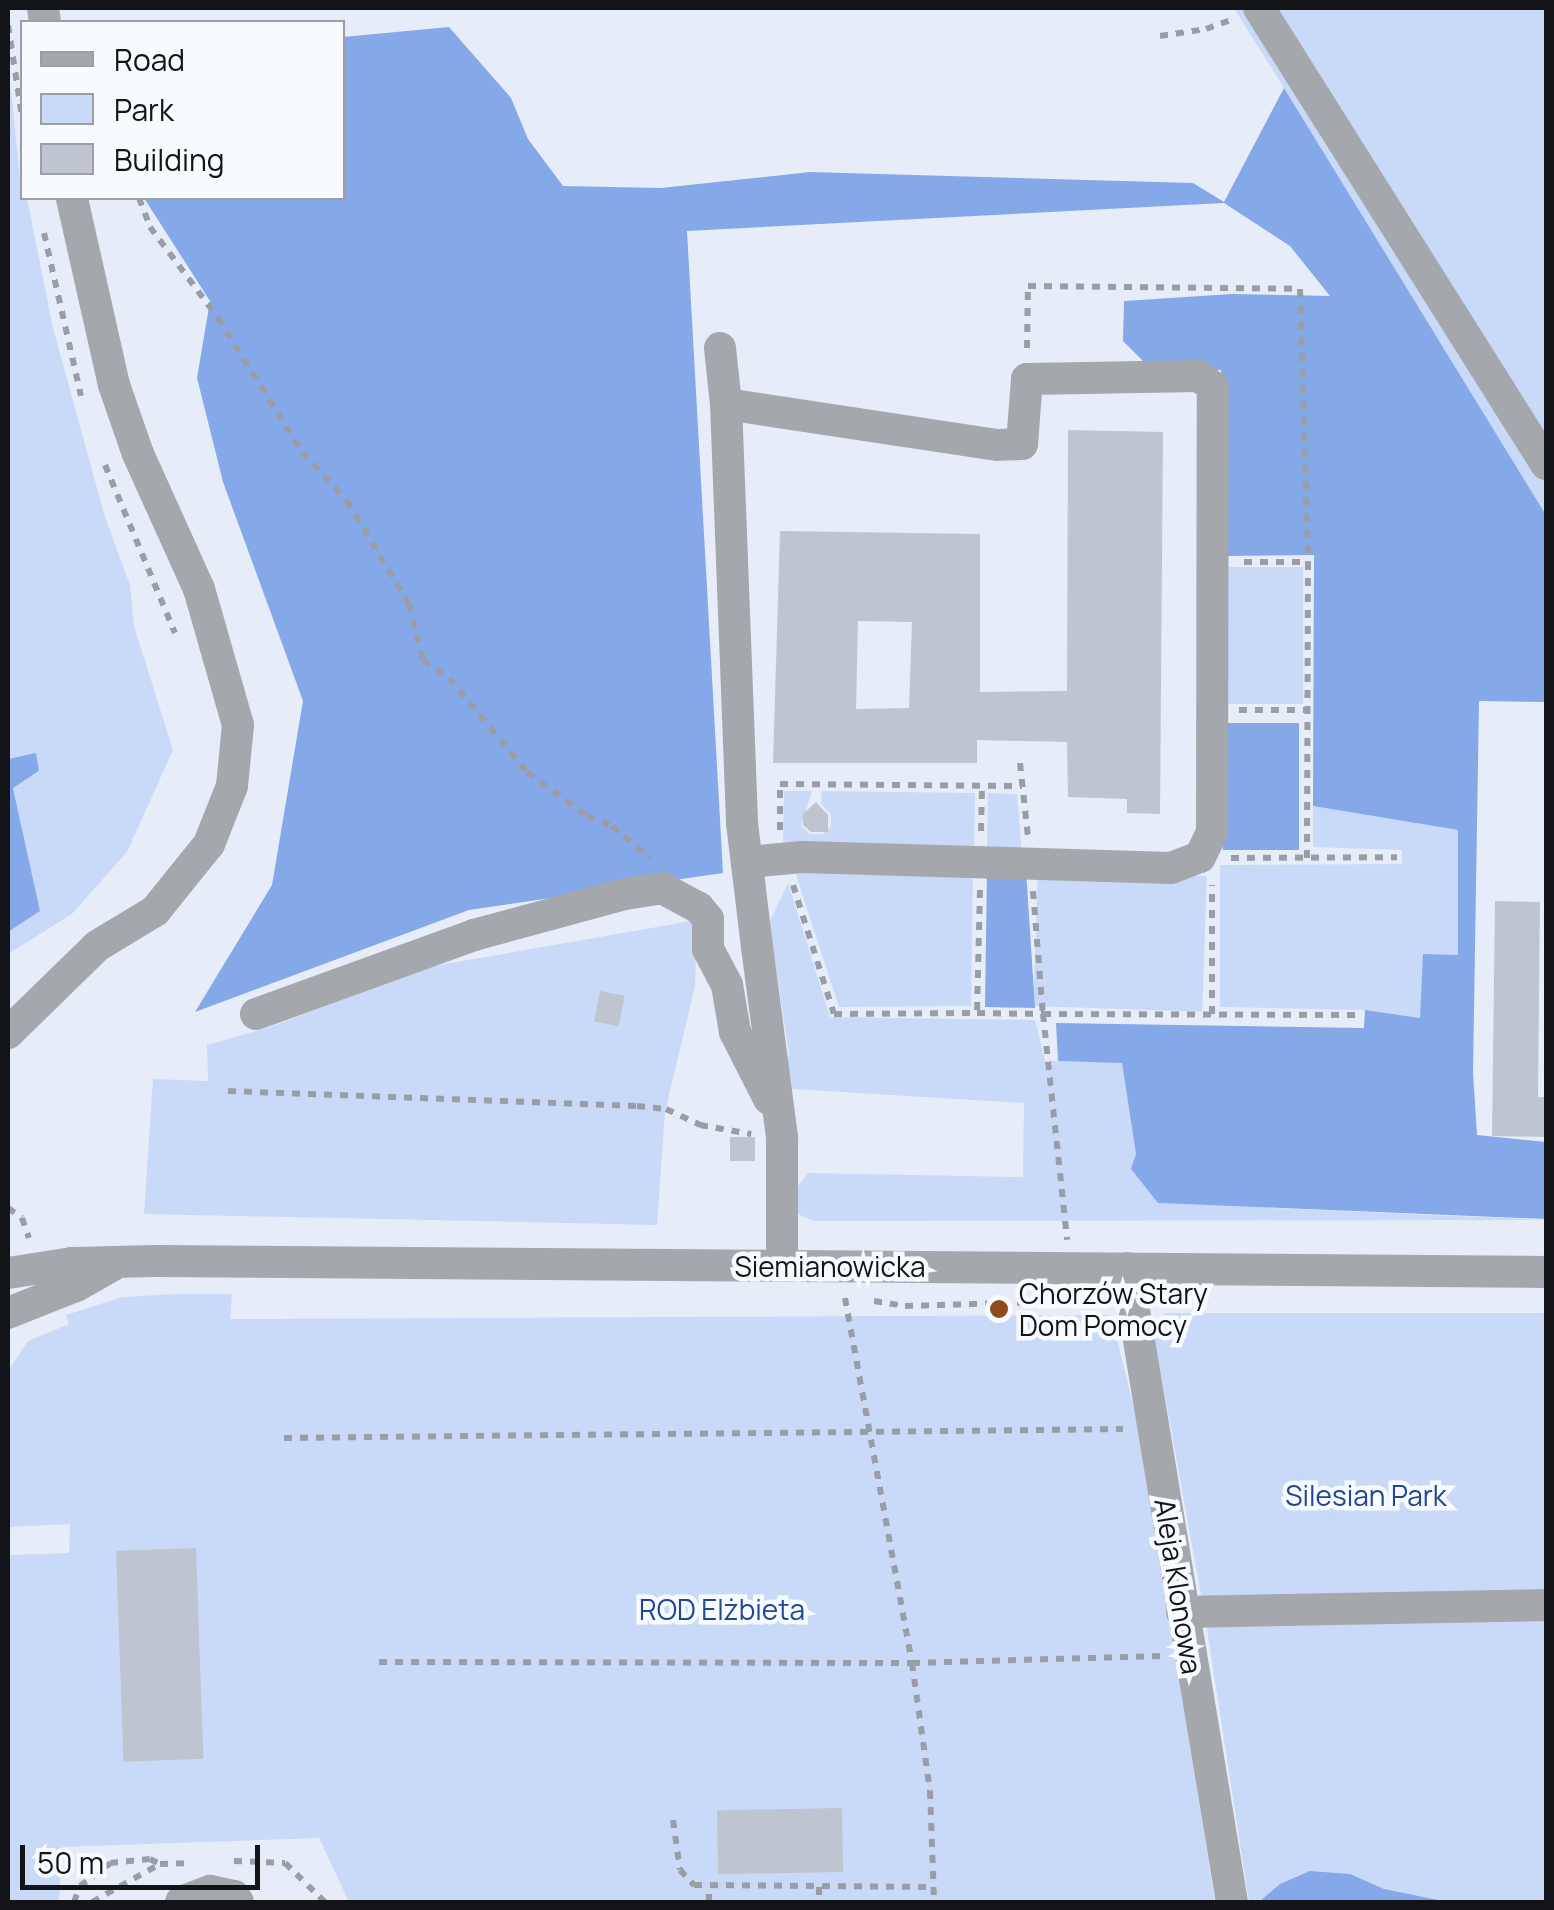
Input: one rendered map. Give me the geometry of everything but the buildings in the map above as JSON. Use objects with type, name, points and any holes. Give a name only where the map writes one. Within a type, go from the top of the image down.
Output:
[{"type":"street","points":[[1249,12],[1546,464]]},
{"type":"street","points":[[8,1033],[98,946],[155,912],[208,844],[232,786],[238,725],[199,590],[138,454],[114,385],[72,200]]},
{"type":"street","points":[[720,348],[726,404],[747,862],[782,1266]]},
{"type":"street","points":[[726,404],[997,445],[1022,444],[1026,379],[1199,376],[1213,387],[1216,562],[1212,832],[1200,857],[1171,868],[823,857],[747,862]]},
{"type":"street","points":[[256,1014],[492,929],[662,888],[699,908],[708,918],[708,949],[727,985],[735,1032],[767,1125]]},
{"type":"street","name":"Siemianowicka","points":[[8,1273],[72,1263],[155,1261],[1546,1272]]},
{"type":"street","name":"Siemianowicka","points":[[8,1313],[76,1286],[113,1265]]},
{"type":"street","name":"Aleja Klonowa","points":[[1127,1268],[1232,1902]]},
{"type":"street","points":[[1182,1612],[1546,1605]]},
{"type":"street","points":[[181,1902],[210,1890],[234,1896],[238,1902]]},
{"type":"path","points":[[1160,36],[1206,29],[1249,12]]},
{"type":"path","points":[[8,25],[20,103]]},
{"type":"path","points":[[140,200],[150,227],[218,318],[302,452],[347,502],[409,604],[423,660],[449,678],[528,772],[587,816],[624,834],[652,860],[676,896]]},
{"type":"path","points":[[40,215],[84,404]]},
{"type":"path","points":[[103,459],[180,644]]},
{"type":"path","points":[[1216,562],[1308,562]]},
{"type":"path","points":[[1214,710],[1308,710]]},
{"type":"path","points":[[1020,763],[1030,854]]},
{"type":"path","points":[[780,846],[780,784],[1022,786]]},
{"type":"path","points":[[981,836],[982,787]]},
{"type":"path","points":[[1200,857],[1396,858]]},
{"type":"path","points":[[1200,857],[1212,875],[1212,1014]]},
{"type":"path","points":[[791,880],[834,1014],[1357,1014]]},
{"type":"path","points":[[978,1014],[980,887]]},
{"type":"path","points":[[1033,888],[1067,1242]]},
{"type":"path","points":[[228,1091],[637,1106],[666,1109],[700,1125],[767,1125]]},
{"type":"path","points":[[8,1208],[22,1218],[32,1249]]},
{"type":"path","points":[[845,1297],[912,1663],[930,1791],[934,1902]]},
{"type":"path","points":[[284,1438],[1154,1428]]},
{"type":"path","points":[[379,1662],[912,1663],[1189,1655]]},
{"type":"path","points":[[672,1820],[680,1870],[694,1885],[933,1888]]},
{"type":"path","points":[[74,1902],[80,1886],[110,1863],[150,1859],[160,1864],[92,1902]]},
{"type":"path","points":[[709,1886],[709,1902]]},
{"type":"path","points":[[820,1887],[820,1902]]},
{"type":"green space","points":[[1234,8],[1546,8],[1546,515],[1284,88]]},
{"type":"green space","points":[[8,62],[20,200],[27,200],[53,328],[105,517],[130,585],[134,626],[173,750],[127,852],[72,914],[8,954],[8,932],[40,911],[13,787],[39,772],[36,754],[8,759]]},
{"type":"green space","points":[[1223,567],[1303,567],[1303,704],[1223,704]]},
{"type":"green space","points":[[784,791],[812,791],[801,826],[810,834],[823,834],[831,826],[831,814],[821,804],[822,791],[975,793],[974,852],[783,847]]},
{"type":"green space","points":[[988,793],[1017,794],[1022,854],[987,853]]},
{"type":"green space","points":[[1313,806],[1458,830],[1458,956],[1420,1018],[1365,1010],[1220,1007],[1220,865],[1402,864],[1402,850],[1313,847]]},
{"type":"green space","points":[[810,865],[973,869],[971,1006],[839,1007],[796,875]]},
{"type":"green space","points":[[1038,870],[1207,876],[1202,1012],[1033,1006]]},
{"type":"green space","points":[[788,883],[830,1017],[1035,1020],[1045,1061],[1122,1062],[1136,1154],[1158,1203],[1546,1220],[815,1221],[795,1213],[795,1190],[808,1173],[1023,1177],[1024,1103],[792,1089],[782,1076],[789,1054],[769,923]]},
{"type":"green space","points":[[697,920],[695,986],[665,1112],[657,1225],[144,1214],[153,1079],[208,1081],[207,1045],[270,1027],[428,967]]},
{"type":"green space","name":"ROD Elżbieta","points":[[232,1294],[230,1319],[1111,1315],[1139,1428],[1215,1902],[349,1902],[319,1838],[62,1847],[59,1902],[8,1902],[8,1555],[69,1553],[70,1524],[8,1527],[8,1371],[28,1341],[69,1324],[66,1315],[122,1297]]},
{"type":"green space","name":"Silesian Park","points":[[1165,1313],[1546,1313],[1546,1902],[1249,1902],[1206,1623],[1153,1330]]},
{"type":"shaded area","points":[[449,27],[511,98],[528,139],[563,186],[661,188],[810,172],[1193,183],[1224,202],[1284,88],[1546,515],[1546,702],[1479,701],[1473,1073],[1477,1135],[1546,1142],[1546,1219],[1158,1203],[1131,1169],[1136,1154],[1122,1063],[1058,1061],[1056,1023],[1364,1028],[1365,1010],[1420,1018],[1423,954],[1458,955],[1458,830],[1313,806],[1314,555],[1222,556],[1221,370],[1152,370],[1123,341],[1124,301],[1232,294],[1330,296],[1290,246],[1224,203],[687,231],[723,873],[469,910],[195,1012],[272,885],[303,701],[223,482],[197,378],[210,301],[145,200],[345,200],[345,37]]},
{"type":"shaded area","points":[[1223,723],[1299,723],[1299,850],[1223,850]]},
{"type":"shaded area","points":[[36,753],[39,771],[13,788],[40,911],[8,932],[8,759]]},
{"type":"shaded area","points":[[987,869],[1026,870],[1035,1008],[985,1007]]},
{"type":"shaded area","points":[[1310,1871],[1350,1874],[1384,1889],[1448,1902],[1259,1902],[1280,1884]]},
{"type":"place","name":"Chorzów Stary Dom Pomocy","points":[[999,1309]]}]
